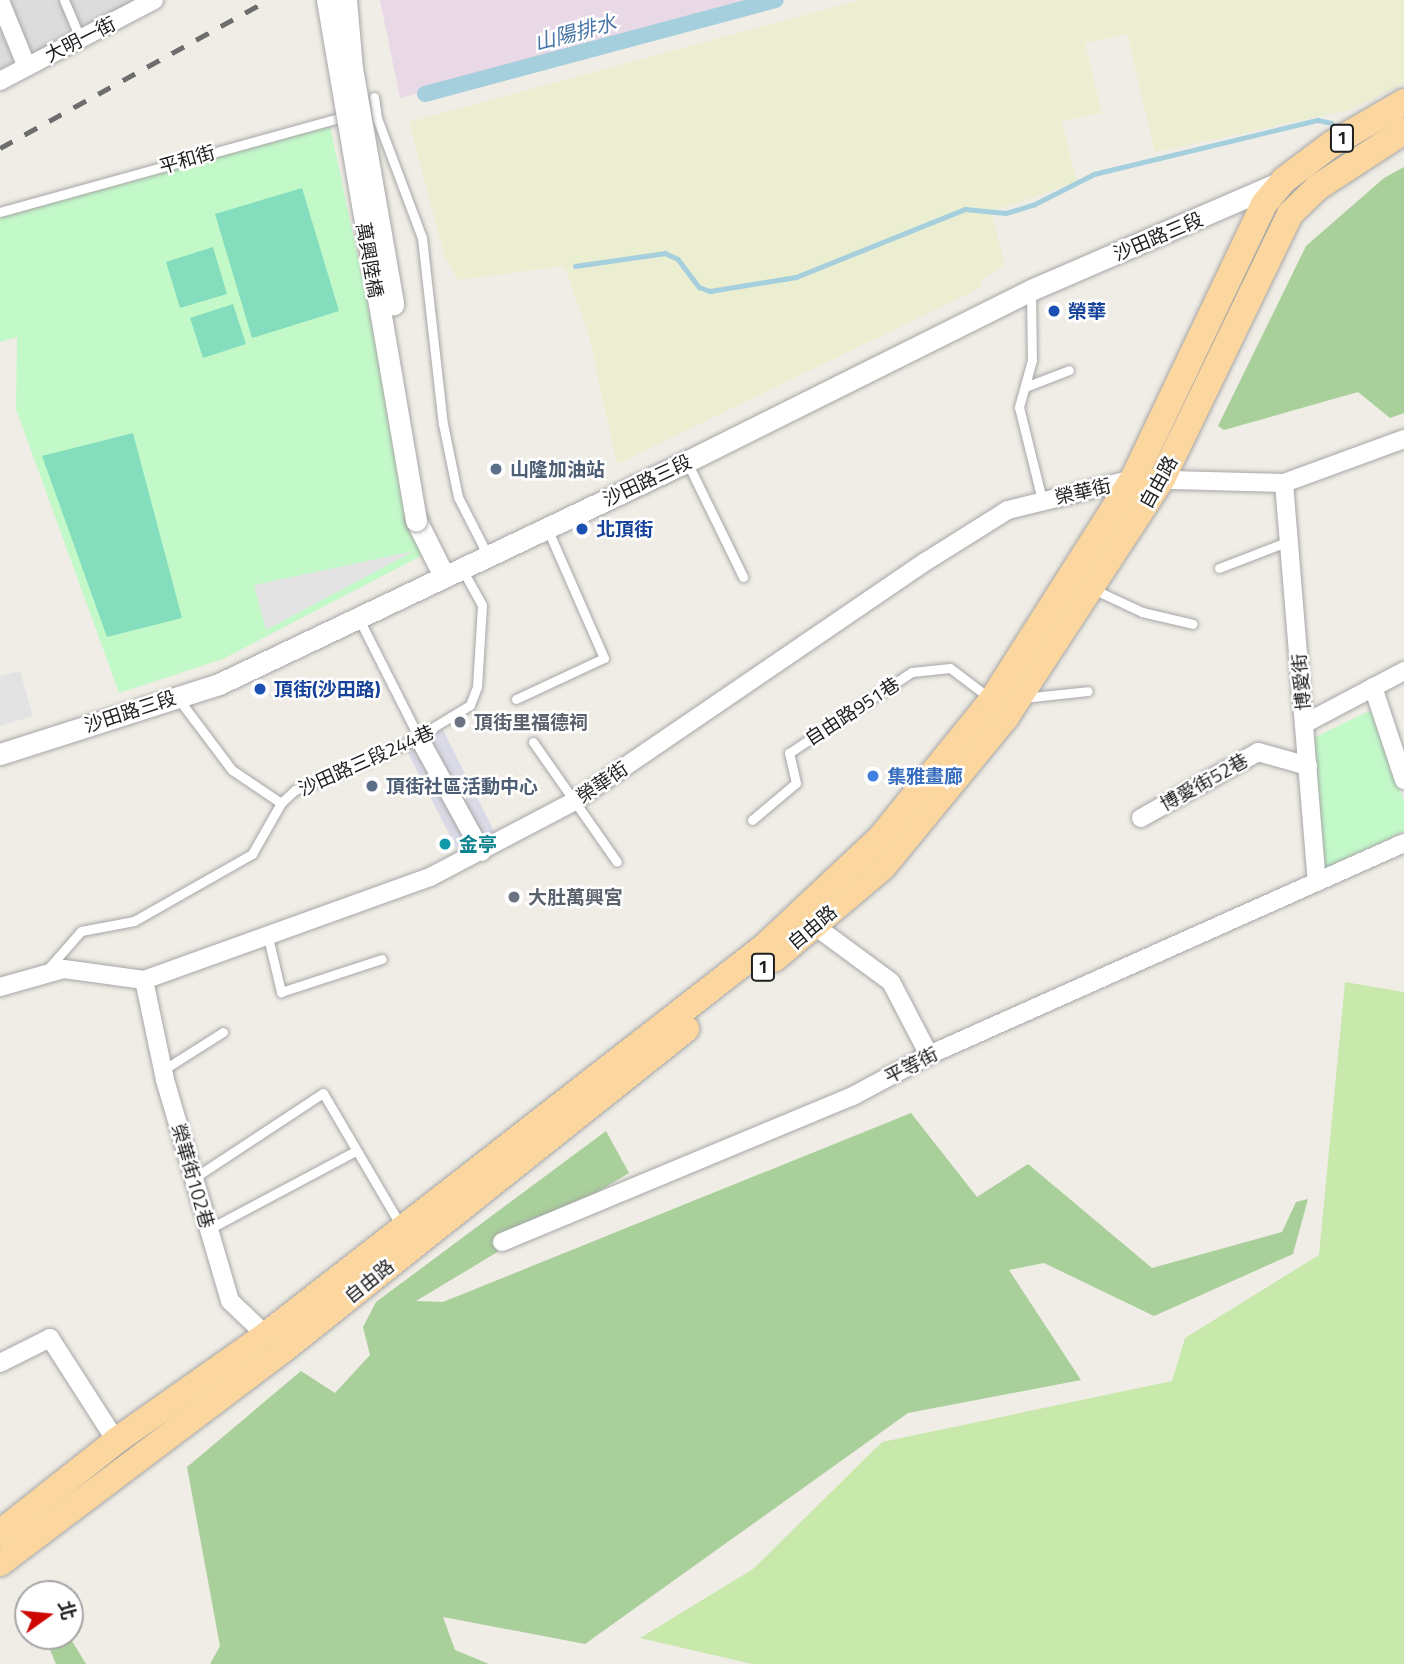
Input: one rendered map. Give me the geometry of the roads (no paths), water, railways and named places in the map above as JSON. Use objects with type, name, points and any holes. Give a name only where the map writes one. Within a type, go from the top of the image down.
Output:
[{"type":"main road","name":"沙田路三段","points":[[1284,180],[1332,144],[1404,102]]},
{"type":"main road","name":"1","points":[[1318,187],[1404,131]]},
{"type":"main road","name":"自由路","points":[[0,1563],[274,1343],[815,926],[883,867],[978,735],[992,700],[1133,479],[1258,214],[1284,180]]},
{"type":"main road","name":"自由路","points":[[0,1534],[117,1441],[274,1343],[402,1227],[764,947],[881,836],[978,735],[1018,699],[1163,479],[1273,242],[1290,214],[1318,187]]},
{"type":"street","name":"萬興陸橋","points":[[327,0],[423,518]]},
{"type":"street","name":"萬興陸橋","points":[[346,0],[352,68],[423,518]]},
{"type":"street","points":[[0,1],[27,67]]},
{"type":"street","name":"大明一街","points":[[0,81],[157,1]]},
{"type":"street","points":[[1284,180],[1318,187]]},
{"type":"street","name":"沙田路三段","points":[[0,754],[219,684],[487,554],[686,462],[1031,290],[1284,180]]},
{"type":"street","points":[[1284,482],[1404,439]]},
{"type":"street","name":"榮華街","points":[[0,987],[64,969],[144,980],[430,877],[573,802],[925,562],[1009,510],[1133,479],[1284,482]]},
{"type":"street","name":"博愛街","points":[[1284,482],[1317,882]]},
{"type":"street","points":[[423,518],[453,572]]},
{"type":"street","points":[[1304,724],[1404,671]]},
{"type":"street","points":[[1373,687],[1404,780]]},
{"type":"street","points":[[419,738],[482,852]]},
{"type":"street","name":"博愛街52巷","points":[[1141,818],[1258,752],[1308,766]]},
{"type":"street","name":"平等街","points":[[502,1242],[853,1096],[929,1055],[1404,844]]},
{"type":"street","points":[[815,926],[891,982],[929,1055]]},
{"type":"street","name":"榮華街102巷","points":[[144,980],[163,1070],[230,1301],[274,1343]]},
{"type":"street","points":[[0,1363],[50,1338],[117,1441]]},
{"type":"lane","points":[[64,0],[80,38]]},
{"type":"lane","points":[[374,97],[375,111],[422,238],[445,436],[458,497],[487,554]]},
{"type":"lane","name":"平和街","points":[[0,212],[330,118],[375,111]]},
{"type":"lane","points":[[1031,290],[1032,360],[1019,407],[1042,500]]},
{"type":"lane","points":[[1025,387],[1069,370]]},
{"type":"lane","points":[[686,462],[743,577]]},
{"type":"lane","points":[[516,699],[604,658],[546,527]]},
{"type":"lane","points":[[1219,568],[1289,541]]},
{"type":"lane","name":"沙田路三段244巷","points":[[281,803],[295,790],[419,738],[470,705],[477,687],[481,605],[453,572]]},
{"type":"lane","points":[[1093,589],[1142,612],[1193,624]]},
{"type":"lane","points":[[358,618],[419,738]]},
{"type":"lane","name":"自由路951巷","points":[[752,820],[796,783],[789,754],[912,672],[950,668],[992,700]]},
{"type":"lane","points":[[1018,699],[1088,691]]},
{"type":"lane","points":[[42,975],[81,932],[134,921],[251,854],[281,803],[232,770],[176,696]]},
{"type":"lane","points":[[533,742],[617,862]]},
{"type":"lane","points":[[268,937],[281,992],[383,960]]},
{"type":"lane","points":[[163,1070],[223,1032]]},
{"type":"lane","points":[[194,1178],[323,1093],[402,1227]]},
{"type":"lane","points":[[209,1229],[356,1151]]},
{"type":"waterway","name":"山陽排水","points":[[425,94],[776,0]]},
{"type":"waterway","points":[[575,266],[665,253],[678,259],[699,287],[710,291],[796,277],[965,209],[1006,213],[1033,205],[1094,174],[1318,120],[1332,123]]},
{"type":"railway","points":[[0,148],[268,0]]},
{"type":"place","name":"榮華","points":[[1054,311]]},
{"type":"place","name":"山隆加油站","points":[[496,469]]},
{"type":"place","name":"北頂街","points":[[582,529]]},
{"type":"place","name":"頂街(沙田路)","points":[[260,689]]},
{"type":"place","name":"頂街里福德祠","points":[[460,722]]},
{"type":"place","name":"集雅畫廊","points":[[873,776]]},
{"type":"place","name":"頂街社區活動中心","points":[[372,786]]},
{"type":"place","name":"金亭","points":[[445,844]]},
{"type":"place","name":"大肚萬興宮","points":[[514,897]]}]
